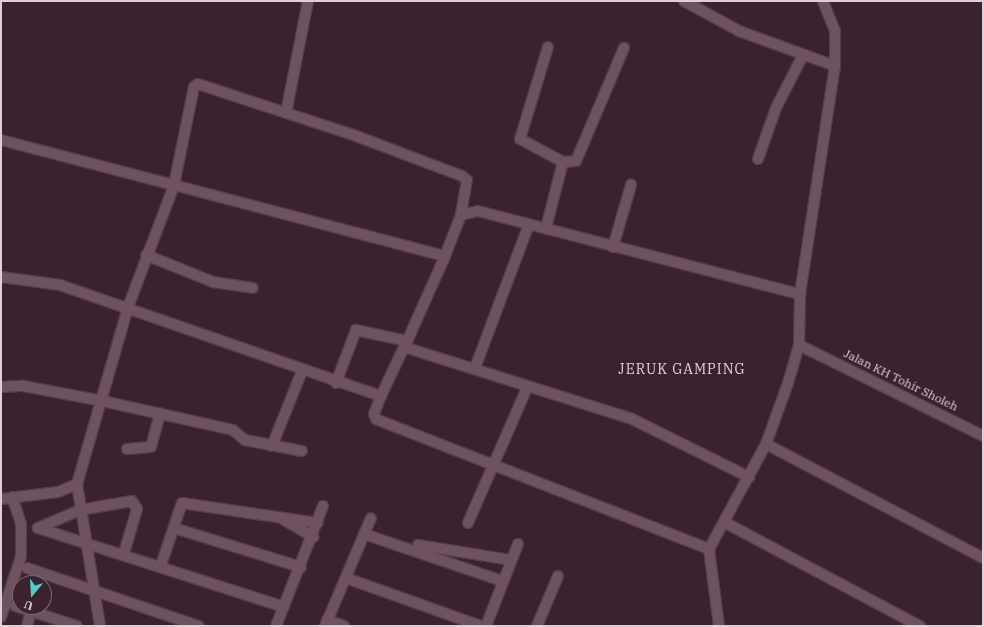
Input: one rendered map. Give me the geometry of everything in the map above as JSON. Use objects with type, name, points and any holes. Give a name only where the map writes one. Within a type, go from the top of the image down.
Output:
[{"type":"street","points":[[286,113],[308,1]]},
{"type":"street","points":[[684,1],[739,31],[835,66]]},
{"type":"street","points":[[719,626],[710,558],[749,477],[770,446],[803,346],[800,294],[835,66],[835,31],[823,1]]},
{"type":"street","points":[[548,47],[520,140],[563,162],[576,162],[624,48]]},
{"type":"street","points":[[758,159],[776,108],[803,55]]},
{"type":"street","points":[[100,626],[85,544],[77,484],[83,473],[98,400],[128,307],[146,255],[174,185],[196,85],[286,113],[466,178],[461,214],[445,256],[381,396],[374,414],[376,419],[493,466],[710,558]]},
{"type":"street","points":[[1,140],[445,256]]},
{"type":"street","points":[[546,228],[563,162]]},
{"type":"street","points":[[612,247],[631,185]]},
{"type":"street","points":[[461,214],[470,210],[546,228],[612,247],[800,294]]},
{"type":"street","points":[[476,368],[529,224]]},
{"type":"street","points":[[146,255],[213,282],[253,288]]},
{"type":"street","points":[[1,277],[60,285],[128,307],[336,383],[381,396]]},
{"type":"street","points":[[336,383],[356,330],[405,344],[476,368],[527,388],[632,419],[749,477]]},
{"type":"street","name":"Jalan KH Tohir Sholeh","points":[[803,346],[983,436]]},
{"type":"street","points":[[272,446],[302,371]]},
{"type":"street","points":[[1,387],[23,386],[160,413],[237,431],[245,440],[302,451]]},
{"type":"street","points":[[468,523],[527,388]]},
{"type":"street","points":[[127,449],[152,447],[160,413]]},
{"type":"street","points":[[770,446],[983,558]]},
{"type":"street","points":[[1,617],[21,556],[22,524],[6,498],[58,492],[77,484]]},
{"type":"street","points":[[124,553],[136,503],[132,501],[80,510],[38,528],[85,544],[124,553],[284,607]]},
{"type":"street","points":[[161,565],[180,506],[186,502],[318,523]]},
{"type":"street","points":[[276,626],[313,537],[323,506]]},
{"type":"street","points":[[280,517],[313,537]]},
{"type":"street","points":[[344,626],[326,623],[371,518]]},
{"type":"street","points":[[727,524],[920,626]]},
{"type":"street","points":[[174,528],[301,567]]},
{"type":"street","points":[[364,534],[396,542],[511,560]]},
{"type":"street","points":[[396,542],[502,581]]},
{"type":"street","points":[[486,626],[502,581],[518,544]]},
{"type":"street","points":[[27,568],[198,626]]},
{"type":"street","points":[[538,626],[558,576]]},
{"type":"street","points":[[346,578],[481,626]]},
{"type":"street","points":[[26,626],[30,615]]},
{"type":"street","points":[[43,615],[77,626]]},
{"type":"district","name":"JERUK GAMPING","points":[[682,369]]}]
